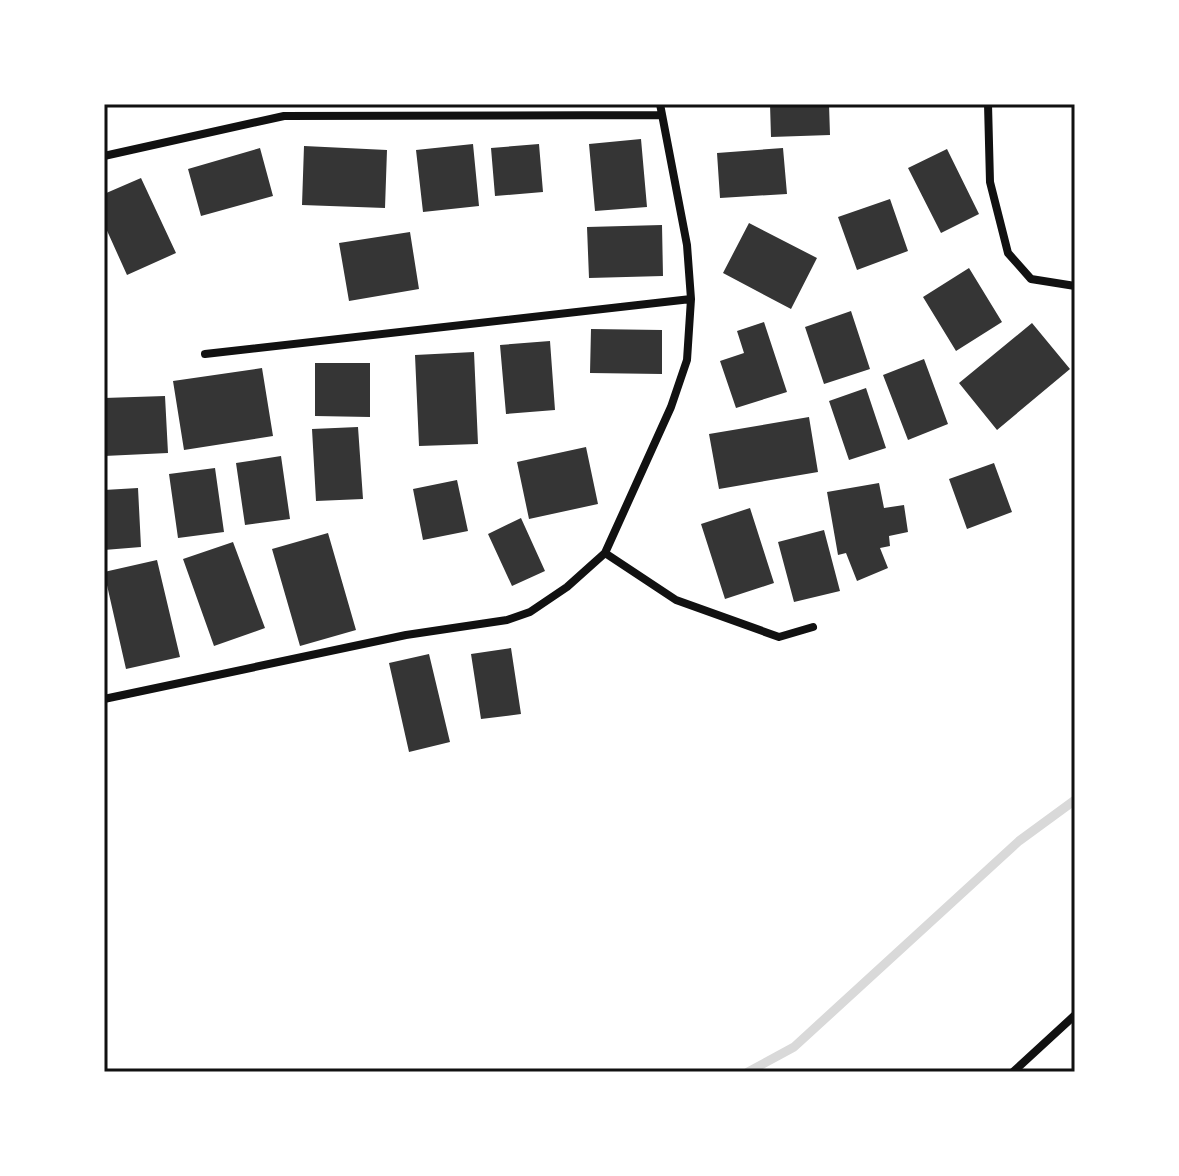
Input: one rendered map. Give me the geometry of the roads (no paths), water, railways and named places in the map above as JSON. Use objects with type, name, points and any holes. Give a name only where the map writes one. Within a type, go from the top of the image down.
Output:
[{"type":"street","points":[[104,699],[406,635],[507,620],[530,612],[567,587],[605,553],[671,407],[687,360],[691,299],[687,245],[660,104]]},
{"type":"street","points":[[988,104],[990,182],[1008,253],[1031,279],[1075,286]]},
{"type":"street","points":[[104,156],[284,116],[661,115]]},
{"type":"street","points":[[205,354],[691,299]]},
{"type":"street","points":[[605,553],[676,600],[691,606],[779,637],[813,627]]},
{"type":"street","points":[[1013,1072],[1075,1015]]},
{"type":"waterway","points":[[748,1072],[794,1047],[1019,841],[1075,800]]}]
